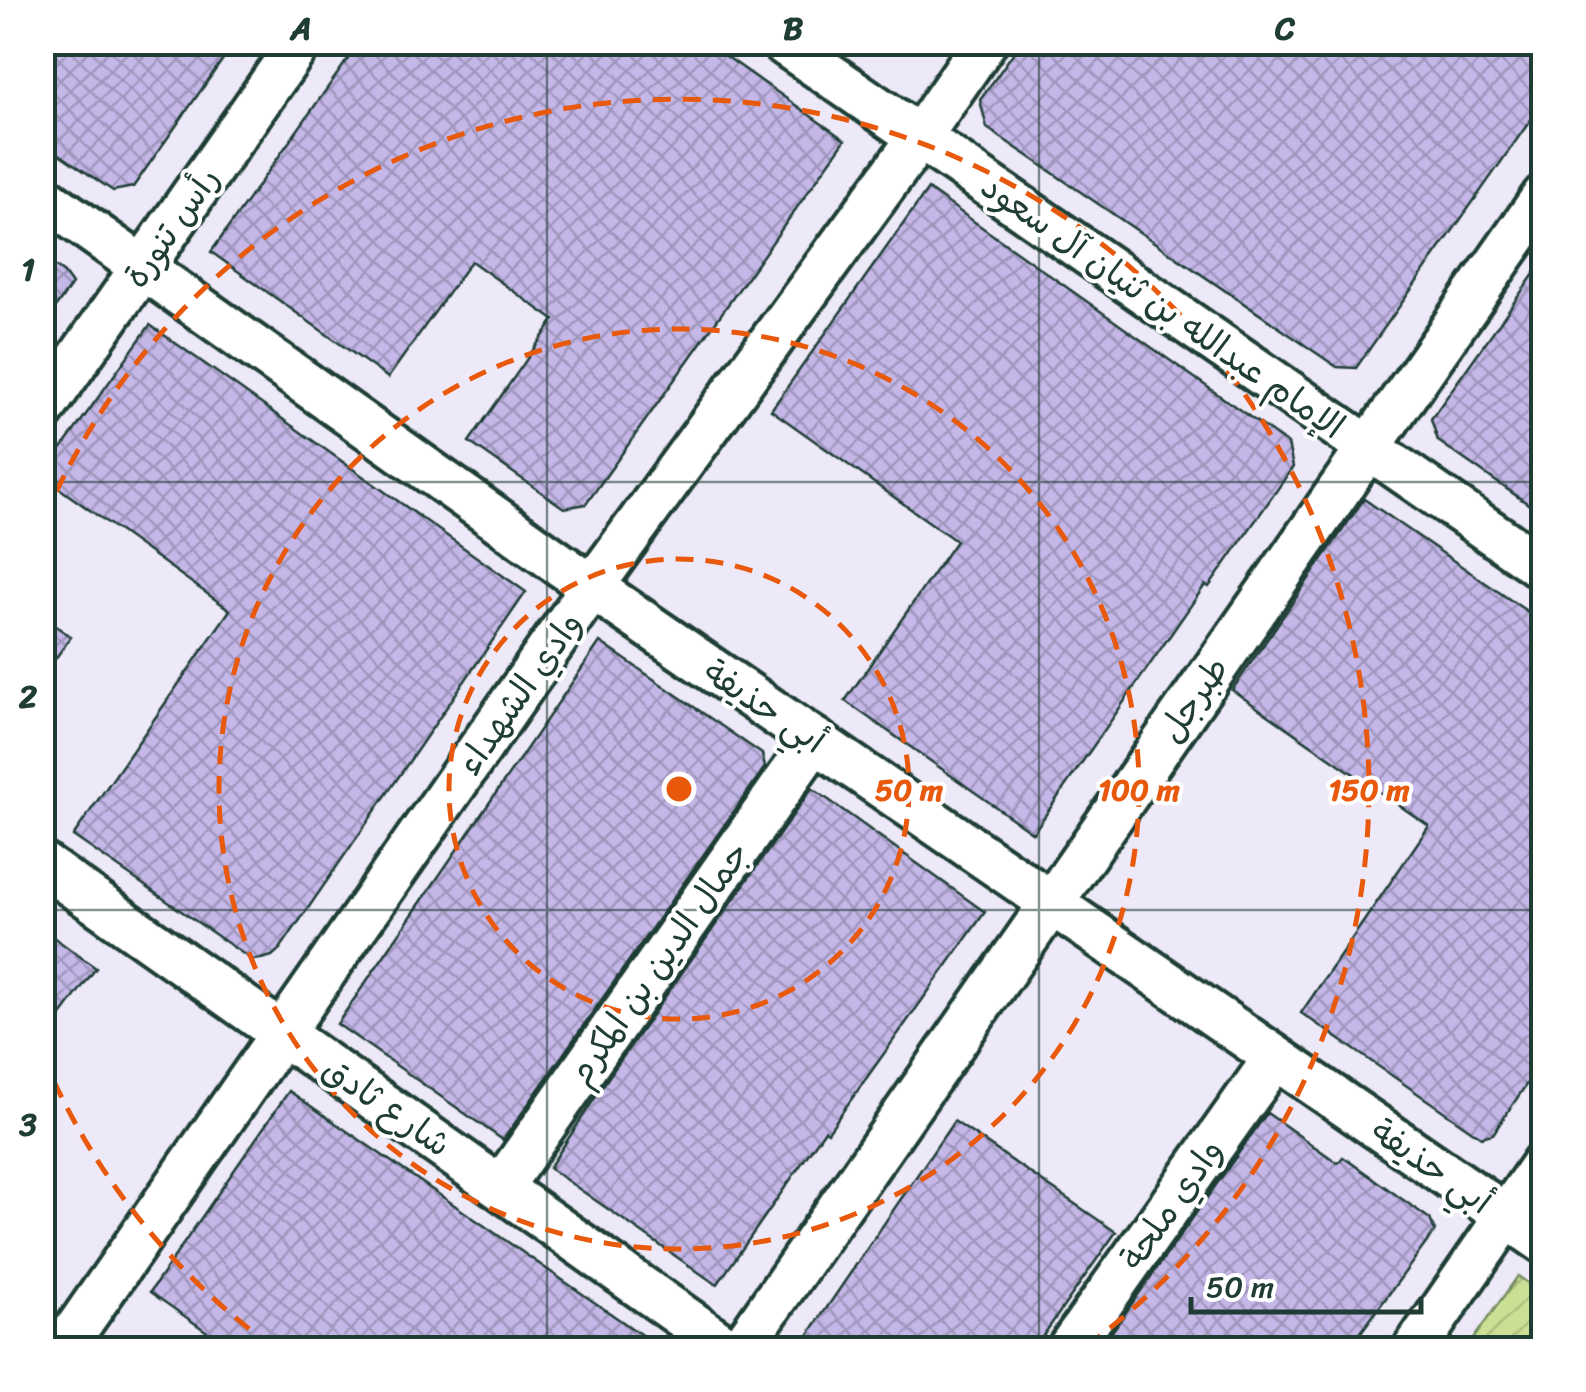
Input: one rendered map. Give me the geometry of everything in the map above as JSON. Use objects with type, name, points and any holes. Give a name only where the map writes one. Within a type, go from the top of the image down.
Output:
[{"type":"street","name":"رأس تنورة","points":[[42,412],[300,42]]},
{"type":"street","name":"الإمام عبدالله بن ثنيان آل سعود","points":[[782,42],[1544,569]]},
{"type":"street","name":"وادي الشهداء","points":[[62,1350],[592,588],[985,42]]},
{"type":"street","name":"أبي حذيفة","points":[[42,196],[592,588],[1544,1242]]},
{"type":"street","name":"طبرجل","points":[[740,1350],[1544,196]]},
{"type":"street","name":"جمال الدين بن المكرم","points":[[501,1187],[815,740]]},
{"type":"street","name":"شارع ثادق","points":[[42,864],[730,1350]]},
{"type":"street","name":"وادي ملحة","points":[[1068,1350],[1274,1058]]},
{"type":"street","points":[[1414,1350],[1544,1162]]},
{"type":"green space","points":[[1518,1276],[1543,1294],[1543,1349],[1466,1349]]},
{"type":"building","points":[[42,42],[235,42],[133,187],[113,191],[42,142]]},
{"type":"building","points":[[360,42],[706,42],[845,140],[586,504],[564,508],[469,442],[554,320],[471,261],[388,378],[211,252]]},
{"type":"building","points":[[1021,42],[1544,42],[1544,101],[1356,368],[1337,367],[987,128],[980,100]]},
{"type":"building","points":[[928,189],[1288,444],[1293,467],[1209,587],[1205,585],[1033,833],[845,701],[956,541],[771,410]]},
{"type":"building","points":[[42,257],[72,284],[42,327]]},
{"type":"building","points":[[1544,260],[1544,515],[1438,441],[1431,419]]},
{"type":"building","points":[[150,325],[526,592],[280,949],[261,959],[252,960],[73,836],[230,610],[42,476]]},
{"type":"building","points":[[1364,499],[1544,623],[1544,1058],[1493,1134],[1481,1137],[1301,1013],[1429,826],[1232,690]]},
{"type":"building","points":[[42,616],[71,637],[42,677]]},
{"type":"building","points":[[600,642],[762,754],[765,767],[503,1140],[337,1024]]},
{"type":"building","points":[[812,788],[985,912],[717,1285],[549,1168]]},
{"type":"building","points":[[42,929],[96,968],[42,1041]]},
{"type":"building","points":[[289,1091],[663,1350],[233,1350],[150,1292]]},
{"type":"building","points":[[1267,1113],[1338,1163],[1343,1157],[1430,1219],[1435,1231],[1348,1350],[1099,1350]]},
{"type":"building","points":[[954,1121],[1116,1232],[1033,1350],[798,1350]]}]
